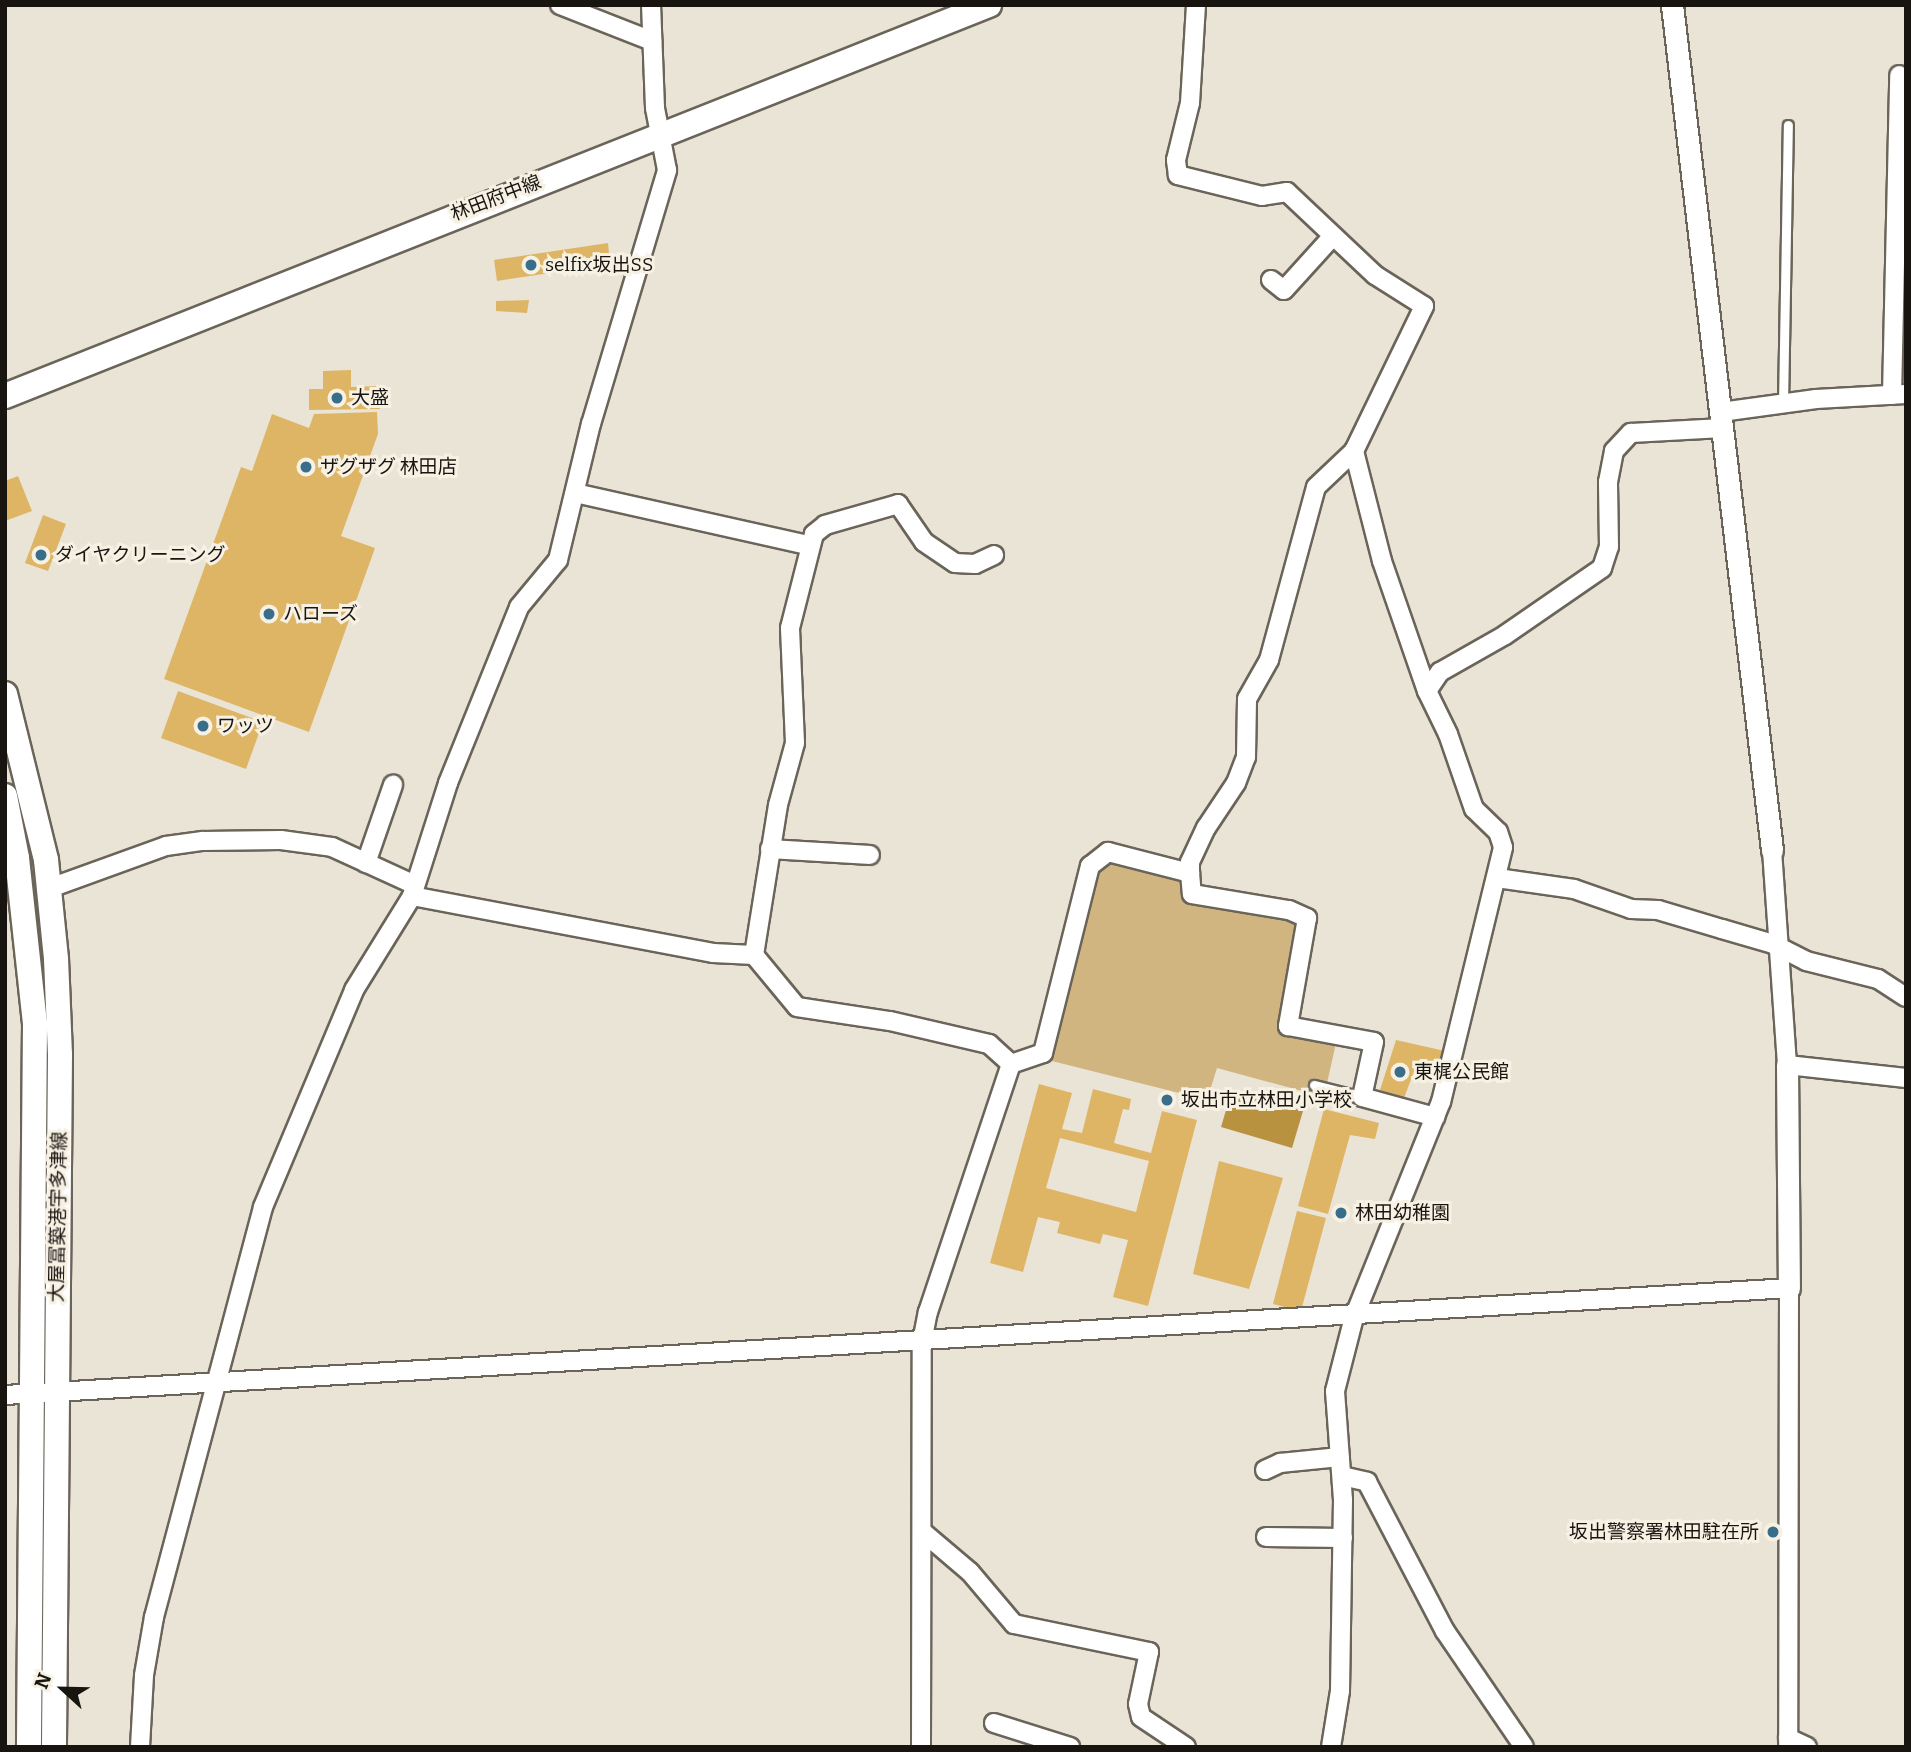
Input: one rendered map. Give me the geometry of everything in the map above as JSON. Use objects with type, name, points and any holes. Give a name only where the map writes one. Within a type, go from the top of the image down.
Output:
[{"type":"main road","name":"林田府中線","points":[[5,396],[989,5]]},
{"type":"main road","name":"大屋冨築港宇多津線","points":[[5,694],[25,763],[50,888],[60,1055],[29,1747]]},
{"type":"main road","name":"大屋冨築港宇多津線","points":[[5,796],[17,858],[35,1024],[54,1747]]},
{"type":"street","points":[[560,5],[652,41]]},
{"type":"street","points":[[140,1747],[144,1675],[154,1617],[263,1207],[354,990],[413,890],[448,783],[519,607],[558,560],[591,424],[667,170],[660,135],[651,5]]},
{"type":"street","points":[[1196,5],[1190,103],[1176,160],[1178,175],[1262,195],[1287,192],[1375,275],[1424,306],[1354,451],[1316,486],[1269,660],[1247,699],[1246,757],[1236,783],[1206,828],[1190,862],[1192,894],[1289,910],[1307,918],[1288,1026],[1374,1042],[1362,1097],[1435,1117]]},
{"type":"street","points":[[1672,5],[1772,850],[1787,1065],[1788,1742],[1807,1747]]},
{"type":"street","points":[[1427,691],[1440,672],[1504,635],[1602,568],[1609,547],[1608,482],[1614,452],[1631,433],[1722,420],[1783,404],[1899,395],[1899,75]]},
{"type":"street","points":[[1271,280],[1284,290],[1332,237]]},
{"type":"street","points":[[1331,1747],[1340,1691],[1343,1538],[1342,1476],[1335,1391],[1354,1317],[1435,1117],[1503,847],[1498,832],[1474,809],[1448,734],[1427,691],[1382,561],[1354,451]]},
{"type":"street","points":[[575,493],[808,545]]},
{"type":"street","points":[[754,955],[770,849],[795,743],[790,628],[808,545],[825,525],[898,505],[924,542],[955,563],[975,565],[994,555]]},
{"type":"street","points":[[366,863],[393,785]]},
{"type":"street","points":[[50,888],[141,853],[203,841],[281,840],[332,847],[413,890],[713,953],[754,955],[797,1007],[890,1021],[989,1044],[1011,1065]]},
{"type":"street","points":[[770,849],[870,855]]},
{"type":"street","points":[[1011,1065],[1043,1054],[1090,866],[1096,858],[1108,852],[1191,873]]},
{"type":"street","points":[[1497,878],[1574,889],[1631,909],[1658,911],[1779,949],[1806,961],[1878,979],[1906,997]]},
{"type":"street","points":[[921,1747],[924,1533],[922,1342],[928,1312],[1011,1065]]},
{"type":"street","points":[[1787,1065],[1906,1078]]},
{"type":"street","points":[[5,1395],[1354,1317],[1789,1288]]},
{"type":"street","points":[[1265,1470],[1280,1463],[1340,1458]]},
{"type":"street","points":[[1342,1476],[1367,1482],[1445,1631],[1524,1747]]},
{"type":"street","points":[[924,1533],[970,1572],[1014,1624],[1149,1652],[1138,1704],[1141,1717],[1186,1747]]},
{"type":"street","points":[[1266,1536],[1343,1538]]},
{"type":"street","points":[[994,1723],[1070,1747]]},
{"type":"lane","points":[[1783,404],[1788,125]]},
{"type":"lane","points":[[1314,1085],[1362,1097]]},
{"type":"shaded area","points":[[1109,858],[1183,877],[1189,900],[1288,914],[1298,932],[1278,1032],[1336,1043],[1324,1097],[1217,1068],[1207,1100],[1048,1060],[1097,866]]},
{"type":"shaded area","points":[[1232,1090],[1303,1111],[1292,1148],[1221,1127]]},
{"type":"building","points":[[608,243],[610,264],[497,281],[494,260]]},
{"type":"building","points":[[529,300],[527,313],[496,311],[496,301]]},
{"type":"building","points":[[351,370],[351,387],[380,386],[380,409],[309,410],[309,389],[323,389],[323,371]]},
{"type":"building","name":"ハローズ","points":[[377,412],[378,434],[341,536],[375,548],[309,732],[164,679],[241,467],[252,471],[272,414],[309,428],[314,414]]},
{"type":"building","points":[[18,476],[32,511],[5,521],[5,481]]},
{"type":"building","points":[[43,515],[66,524],[48,571],[25,563]]},
{"type":"building","points":[[178,691],[263,722],[246,769],[161,738]]},
{"type":"building","name":"東梶公民館","points":[[1396,1040],[1445,1051],[1437,1076],[1415,1069],[1404,1098],[1380,1090]]},
{"type":"building","points":[[1039,1084],[1072,1093],[1062,1129],[1082,1133],[1093,1089],[1131,1099],[1129,1110],[1123,1109],[1114,1143],[1151,1153],[1162,1111],[1197,1120],[1148,1306],[1113,1297],[1128,1240],[1103,1234],[1100,1244],[1057,1233],[1060,1222],[1038,1217],[1023,1272],[990,1263]],"holes":[[[1060,1138],[1149,1161],[1136,1212],[1046,1188]]]},
{"type":"building","points":[[1324,1109],[1379,1123],[1375,1139],[1350,1135],[1328,1214],[1298,1206]]},
{"type":"building","points":[[1219,1161],[1283,1178],[1249,1289],[1193,1274]]},
{"type":"building","points":[[1297,1211],[1326,1218],[1301,1311],[1273,1304]]},
{"type":"place","name":"selfix坂出SS","points":[[531,265]]},
{"type":"place","name":"大盛","points":[[337,398]]},
{"type":"place","name":"ザグザグ 林田店","points":[[306,467]]},
{"type":"place","name":"ダイヤクリーニング","points":[[41,555]]},
{"type":"place","name":"ハローズ","points":[[269,614]]},
{"type":"place","name":"ワッツ","points":[[203,726]]},
{"type":"place","name":"東梶公民館","points":[[1400,1072]]},
{"type":"place","name":"坂出市立林田小学校","points":[[1167,1100]]},
{"type":"place","name":"林田幼稚園","points":[[1341,1213]]},
{"type":"place","name":"坂出警察署林田駐在所","points":[[1773,1532]]}]
